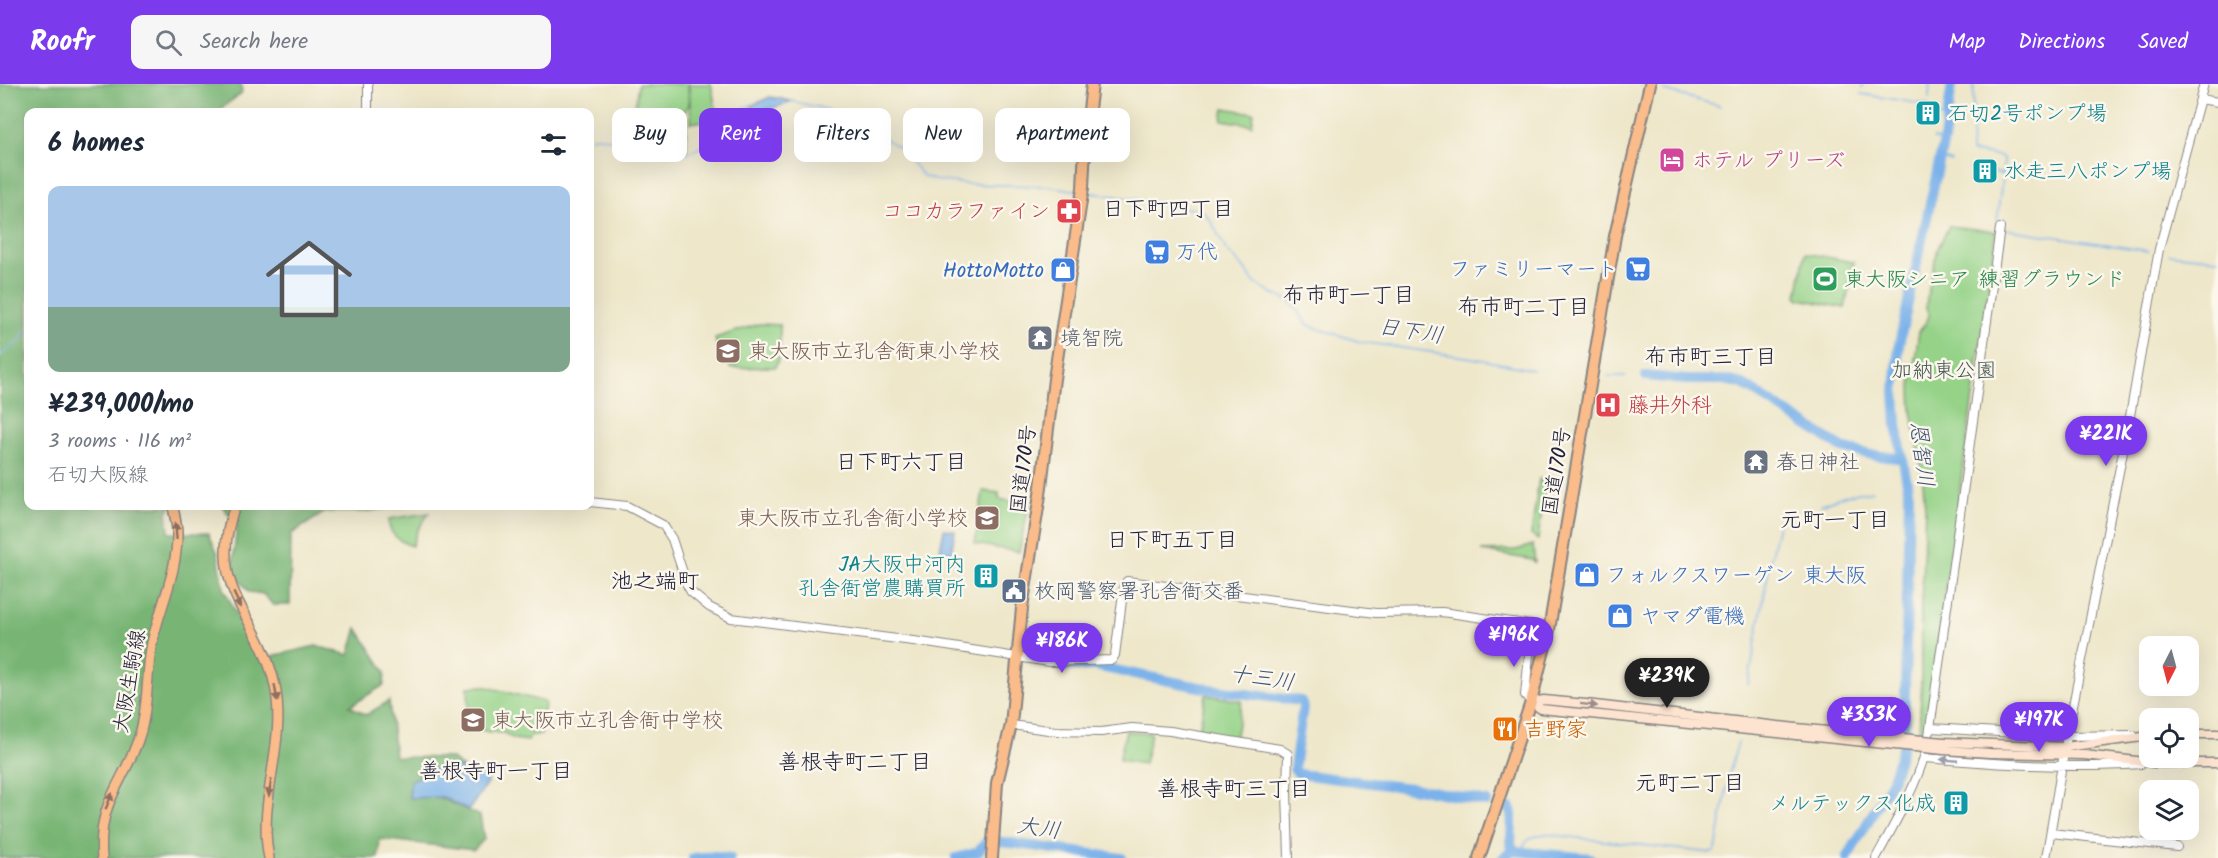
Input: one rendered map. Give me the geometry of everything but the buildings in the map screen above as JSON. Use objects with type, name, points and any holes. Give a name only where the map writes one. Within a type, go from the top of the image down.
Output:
[{"type":"highway","name":"国道170号","points":[[992,858],[997,783],[1011,725],[1017,657],[1054,379],[1083,192],[1085,146],[1092,84]]},
{"type":"highway","name":"国道170号","points":[[1479,858],[1531,702],[1556,594],[1615,236],[1650,84]]},
{"type":"main road","name":"大阪生駒線","points":[[102,858],[101,829],[104,815],[140,734],[152,644],[176,557],[177,530],[174,510]]},
{"type":"main road","points":[[234,510],[225,554],[228,578],[266,657],[278,701],[278,730],[266,812],[269,858]]},
{"type":"main road","points":[[1531,702],[1544,700],[1575,703],[1796,731],[1944,746],[2064,751],[2139,761]]},
{"type":"main road","points":[[2199,734],[2218,734]]},
{"type":"main road","points":[[2064,751],[2139,738]]},
{"type":"main road","points":[[2199,764],[2218,764]]},
{"type":"street","points":[[368,84],[368,108]]},
{"type":"street","points":[[2046,858],[2064,751],[2130,416],[2159,249],[2204,84]]},
{"type":"street","points":[[2200,99],[2218,102]]},
{"type":"street","points":[[1875,858],[1899,815],[1925,758],[2000,228]]},
{"type":"street","points":[[594,502],[627,506],[663,525],[672,538],[691,592],[723,615],[745,620],[914,641],[1049,662],[1112,660],[1124,585],[1127,580],[1376,613],[1442,612],[1532,626],[1525,695],[1531,702]]},
{"type":"street","points":[[1011,725],[1056,731],[1101,732],[1132,728],[1170,731],[1280,749],[1288,754],[1289,858]]},
{"type":"street","points":[[1930,728],[2067,736],[2139,736]]},
{"type":"street","points":[[1925,758],[1992,764],[2062,766],[2139,763]]},
{"type":"street","points":[[2051,833],[2177,847]]},
{"type":"green space","points":[[0,84],[241,84],[242,93],[221,108],[24,108],[24,510],[168,510],[169,533],[209,533],[218,554],[224,589],[259,659],[316,646],[349,655],[357,628],[385,672],[384,685],[350,706],[366,715],[389,701],[395,757],[451,758],[463,768],[431,769],[419,775],[421,789],[480,816],[484,839],[474,850],[380,839],[378,858],[0,858]]},
{"type":"green space","points":[[638,84],[688,84],[689,106],[687,108],[635,108]]},
{"type":"green space","points":[[689,84],[711,84],[716,108],[699,108],[699,122],[691,123]]},
{"type":"green space","points":[[1224,108],[1254,113],[1252,125],[1222,120]]},
{"type":"green space","name":"加納東公園","points":[[1949,226],[1993,231],[1996,234],[1925,735],[1919,734],[1925,508],[1922,469],[1912,411],[1911,386],[1919,332],[1929,314],[1926,308],[1927,297],[1938,248]]},
{"type":"green space","name":"東大阪シニア 練習グラウンド","points":[[1805,253],[1854,262],[1845,308],[1800,299],[1797,296]]},
{"type":"green space","points":[[759,324],[780,325],[780,356],[775,367],[730,368],[729,355],[719,356],[715,338]]},
{"type":"green space","points":[[1539,479],[1542,479],[1541,484],[1545,485],[1538,540],[1531,535]]},
{"type":"green space","points":[[983,491],[999,493],[999,499],[1029,505],[1019,552],[975,544]]},
{"type":"green space","points":[[225,510],[378,510],[325,512],[291,534],[290,605],[273,605],[263,594],[249,592],[232,570],[237,525]]},
{"type":"green space","points":[[429,513],[417,531],[412,546],[399,539],[390,529],[389,519]]},
{"type":"green space","points":[[1533,545],[1535,563],[1533,560],[1481,551],[1516,550]]},
{"type":"green space","points":[[483,686],[545,702],[541,735],[530,735],[528,741],[514,739],[504,733],[488,732],[469,726],[468,687]]},
{"type":"green space","points":[[1206,695],[1242,701],[1235,740],[1198,734]]},
{"type":"green space","points":[[1126,731],[1151,733],[1144,764],[1119,760]]},
{"type":"water","points":[[770,97],[792,101],[772,108],[750,106]]},
{"type":"water","points":[[944,529],[955,531],[951,553],[940,550]]},
{"type":"water","points":[[447,765],[483,774],[488,782],[470,808],[467,810],[443,797],[409,798],[411,780]]},
{"type":"waterway","points":[[1862,88],[1863,84]]},
{"type":"waterway","points":[[1929,98],[1930,84]]},
{"type":"waterway","name":"恩智川","points":[[1847,858],[1892,780],[1904,742],[1909,495],[1897,425],[1895,392],[1899,344],[1944,140],[1952,84]]},
{"type":"waterway","points":[[1974,84],[1971,152],[2001,156],[2004,160],[1997,222]]},
{"type":"waterway","points":[[1665,91],[1720,106]]},
{"type":"waterway","points":[[1861,94],[1928,105],[1928,115],[1932,116]]},
{"type":"waterway","name":"日下川","points":[[791,101],[825,109],[866,126],[902,150],[923,176],[934,180],[968,184],[1049,186],[1079,191]]},
{"type":"waterway","name":"日下川","points":[[594,137],[607,138],[653,153],[685,153],[705,144],[733,115],[751,106]]},
{"type":"waterway","points":[[1936,116],[1947,118]]},
{"type":"waterway","points":[[1933,139],[1944,140]]},
{"type":"waterway","points":[[1940,158],[1952,162]]},
{"type":"waterway","points":[[1980,169],[2002,174]]},
{"type":"waterway","name":"日下川","points":[[1087,192],[1204,212],[1226,250],[1254,282],[1263,289],[1291,302],[1307,324],[1313,327],[1361,342],[1473,358],[1534,370]]},
{"type":"waterway","points":[[2005,229],[2149,251]]},
{"type":"waterway","points":[[2169,254],[2218,259]]},
{"type":"waterway","name":"日下川","points":[[0,356],[19,341],[24,333]]},
{"type":"waterway","name":"日下川","points":[[1608,376],[1626,376]]},
{"type":"waterway","name":"日下川","points":[[1646,376],[1687,380],[1725,380],[1743,384],[1842,448],[1872,455],[1897,458],[1903,456]]},
{"type":"waterway","points":[[1821,505],[1846,495],[1873,491]]},
{"type":"waterway","points":[[1748,685],[1779,521]]},
{"type":"waterway","name":"十三川","points":[[1062,666],[1095,666],[1209,689],[1301,701],[1303,706],[1294,769],[1299,774],[1426,790],[1487,802]]},
{"type":"waterway","points":[[1521,851],[1530,839],[1544,834],[1712,853],[1716,850],[1729,775],[1738,742]]},
{"type":"waterway","name":"十三川","points":[[1505,807],[1510,808],[1512,813],[1511,846],[1517,851]]},
{"type":"waterway","name":"大川","points":[[956,858],[978,852],[988,840],[1122,858]]},
{"type":"waterway","name":"大川","points":[[1503,858],[1512,851],[1590,858]]},
{"type":"waterway","name":"大川","points":[[693,858],[714,856],[730,858]]},
{"type":"place","name":"石切2号ポンプ場","points":[[1928,113]]},
{"type":"place","name":"ホテル プリーズ","points":[[1672,160]]},
{"type":"place","name":"水走三八ポンプ場","points":[[1985,171]]},
{"type":"place","name":"ココカラファイン","points":[[1069,211]]},
{"type":"place","name":"万代","points":[[1157,252]]},
{"type":"place","name":"ファミリーマート","points":[[1638,269]]},
{"type":"place","name":"HottoMotto","points":[[1063,270]]},
{"type":"place","name":"東大阪シニア 練習グラウンド","points":[[1825,279]]},
{"type":"place","name":"境智院","points":[[1040,338]]},
{"type":"place","name":"東大阪市立孔舎衙東小学校","points":[[728,351]]},
{"type":"place","name":"藤井外科","points":[[1608,405]]},
{"type":"place","name":"春日神社","points":[[1756,462]]},
{"type":"place","name":"東大阪市立孔舎衙小学校","points":[[987,518]]},
{"type":"place","name":"フォルクスワーゲン 東大阪","points":[[1587,575]]},
{"type":"place","name":"JA大阪中河内 孔舎衙営農購買所","points":[[986,576]]},
{"type":"place","name":"枚岡警察署孔舎衙交番","points":[[1014,591]]},
{"type":"place","name":"ヤマダ電機","points":[[1620,616]]},
{"type":"place","name":"東大阪市立孔舎衙中学校","points":[[473,720]]},
{"type":"place","name":"吉野家","points":[[1505,729]]},
{"type":"place","name":"メルテックス化成","points":[[1956,803]]},
{"type":"district","name":"日下町四丁目","points":[[1168,208]]},
{"type":"district","name":"布市町一丁目","points":[[1349,294]]},
{"type":"district","name":"布市町二丁目","points":[[1524,306]]},
{"type":"district","name":"布市町三丁目","points":[[1711,356]]},
{"type":"district","name":"日下町六丁目","points":[[901,461]]},
{"type":"district","name":"元町一丁目","points":[[1835,519]]},
{"type":"district","name":"日下町五丁目","points":[[1172,539]]},
{"type":"district","name":"池之端町","points":[[655,580]]},
{"type":"district","name":"善根寺町二丁目","points":[[855,761]]},
{"type":"district","name":"善根寺町一丁目","points":[[496,770]]},
{"type":"district","name":"元町二丁目","points":[[1690,782]]},
{"type":"district","name":"善根寺町三丁目","points":[[1234,788]]}]
